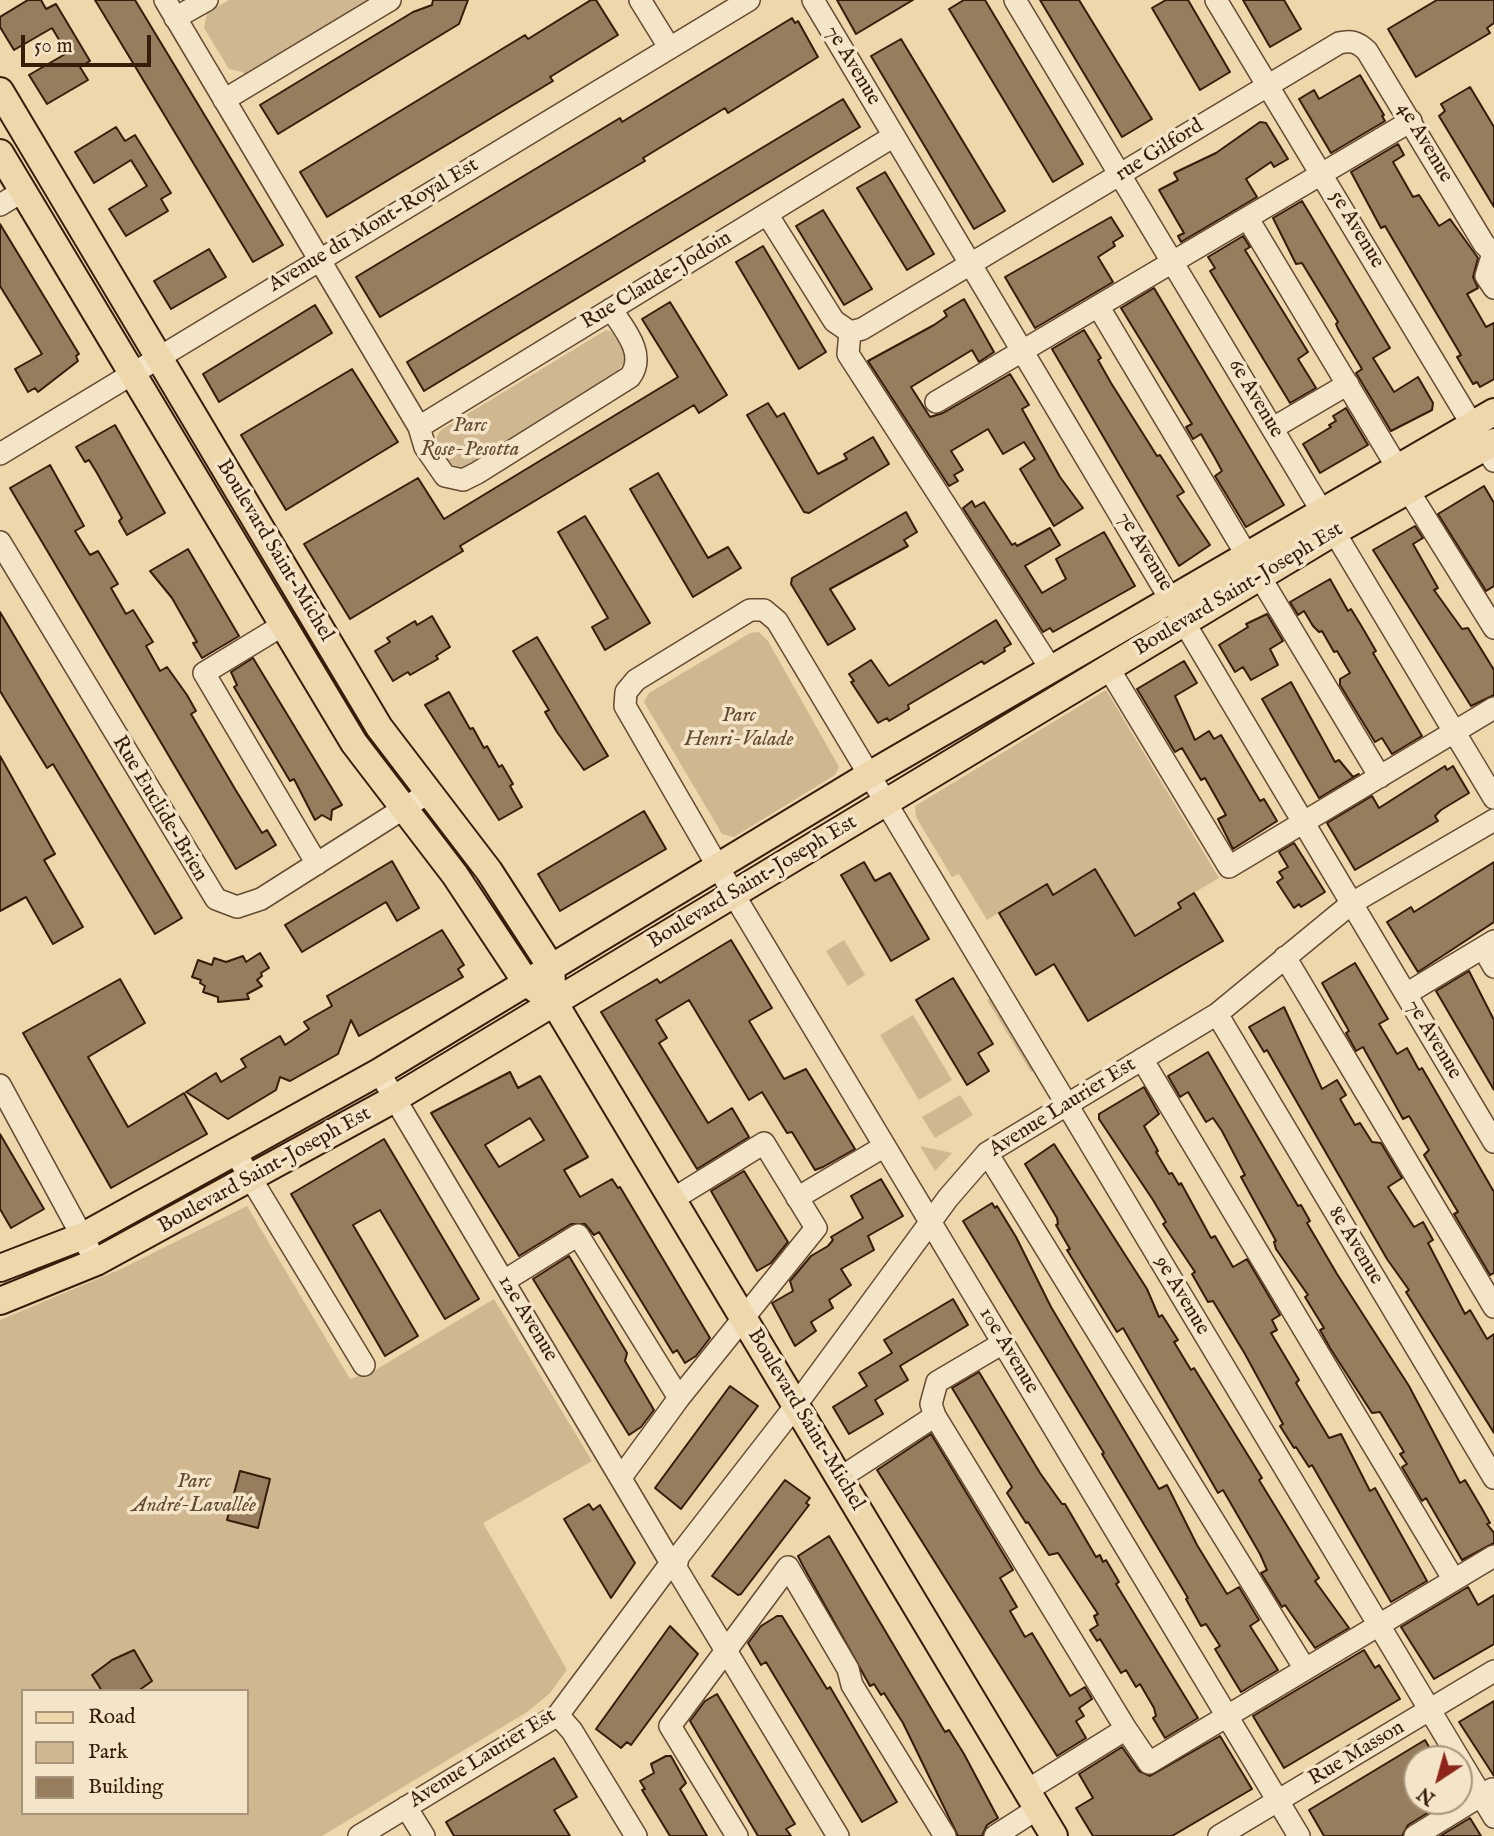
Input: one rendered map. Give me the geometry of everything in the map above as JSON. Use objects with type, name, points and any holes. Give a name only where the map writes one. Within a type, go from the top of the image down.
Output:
[{"type":"main road","name":"Boulevard Saint-Michel","points":[[0,90],[379,727],[489,871],[551,967],[555,1003]]},
{"type":"main road","name":"Boulevard Saint-Michel","points":[[0,153],[355,743],[455,875],[526,982],[555,1003],[1054,1836]]},
{"type":"main road","name":"Boulevard Saint-Joseph Est","points":[[0,1268],[83,1236],[236,1154],[379,1072],[718,865],[1171,598],[1247,554],[1327,520],[1403,478],[1471,425],[1494,412]]},
{"type":"main road","name":"Boulevard Saint-Joseph Est","points":[[1403,478],[1491,450]]},
{"type":"main road","name":"Boulevard Saint-Joseph Est","points":[[0,1301],[96,1262],[252,1180],[394,1099],[1186,623],[1260,577],[1327,520]]},
{"type":"street","points":[[206,0],[170,9],[419,427],[425,447],[445,476],[463,480],[589,405],[630,377],[638,360],[636,351],[611,309]]},
{"type":"street","points":[[224,100],[390,0]]},
{"type":"street","points":[[640,0],[669,47]]},
{"type":"street","name":"Avenue du Mont-Royal Est","points":[[0,454],[749,0]]},
{"type":"street","name":"7e Avenue","points":[[813,0],[1494,1142]]},
{"type":"street","name":"6e Avenue","points":[[1015,0],[1494,798]]},
{"type":"street","name":"5e Avenue","points":[[1216,0],[1471,425],[1491,450]]},
{"type":"street","name":"rue Gilford","points":[[971,264],[1121,176],[1267,85],[1339,43],[1349,41]]},
{"type":"street","name":"4e Avenue","points":[[1349,41],[1359,43],[1367,51],[1484,244],[1493,253]]},
{"type":"street","points":[[936,402],[1411,121]]},
{"type":"street","name":"Rue Claude-Jodoin","points":[[419,427],[894,136]]},
{"type":"street","points":[[0,205],[23,191]]},
{"type":"street","points":[[767,214],[834,321],[850,332],[862,329],[971,264]]},
{"type":"street","points":[[1248,219],[1494,628]]},
{"type":"street","points":[[1493,253],[1486,276],[1494,288]]},
{"type":"street","points":[[1098,306],[1247,554]]},
{"type":"street","points":[[850,332],[848,354],[1051,669]]},
{"type":"street","points":[[1273,428],[1348,384]]},
{"type":"street","name":"Rue Euclide-Brien","points":[[0,542],[216,899],[237,907],[261,899],[428,793]]},
{"type":"street","points":[[1260,577],[1380,777]]},
{"type":"street","name":"9e Avenue","points":[[718,865],[629,715],[625,697],[636,680],[744,613],[764,610],[777,621],[1430,1710],[1488,1792],[1494,1816]]},
{"type":"street","points":[[283,625],[204,673],[317,864]]},
{"type":"street","points":[[1109,669],[1229,867],[1494,708]]},
{"type":"street","name":"Avenue Laurier Est","points":[[359,1836],[558,1714],[796,1405],[930,1222],[987,1153],[1217,1014],[1352,903],[1494,820]]},
{"type":"street","name":"10e Avenue","points":[[718,865],[1299,1836]]},
{"type":"street","points":[[1406,994],[1488,945],[1494,967]]},
{"type":"street","points":[[1285,957],[1494,1307]]},
{"type":"street","name":"8e Avenue","points":[[1217,1014],[1494,1478]]},
{"type":"street","points":[[1142,1059],[1454,1580]]},
{"type":"street","name":"12e Avenue","points":[[379,1072],[838,1836]]},
{"type":"street","points":[[0,1085],[96,1262]]},
{"type":"street","points":[[622,1476],[679,1398],[816,1228],[764,1143],[673,1199]]},
{"type":"street","points":[[797,1198],[885,1146]]},
{"type":"street","points":[[987,1153],[1305,1669]]},
{"type":"street","points":[[236,1154],[363,1365]]},
{"type":"street","points":[[504,1281],[578,1235],[679,1398]]},
{"type":"street","points":[[1003,1343],[936,1382],[931,1404],[935,1416],[1149,1763],[1377,1623],[1494,1556]]},
{"type":"street","points":[[840,1478],[935,1416]]},
{"type":"street","points":[[737,1836],[670,1726],[789,1567],[848,1669],[852,1685],[945,1836]]},
{"type":"street","name":"Rue Masson","points":[[1219,1836],[1494,1671]]},
{"type":"street","points":[[558,1714],[572,1731],[636,1836]]},
{"type":"street","points":[[995,1836],[1032,1800],[1126,1729]]},
{"type":"street","points":[[1415,1836],[1488,1792]]},
{"type":"street","points":[[406,1807],[424,1836]]},
{"type":"green space","points":[[229,0],[370,0],[245,75],[243,72],[229,69],[204,28],[207,13]]},
{"type":"green space","name":"Parc Rose-Pesotta","points":[[606,330],[616,334],[622,341],[626,361],[614,375],[467,468],[449,464],[437,449],[437,436],[441,430]]},
{"type":"green space","name":"Parc Henri-Valade","points":[[759,632],[768,641],[839,767],[835,775],[734,837],[722,834],[644,702],[649,693],[750,633]]},
{"type":"green space","points":[[1106,690],[1219,878],[1178,902],[1181,908],[1116,947],[1125,918],[1095,869],[1065,888],[1057,902],[1046,884],[987,920],[959,874],[952,877],[916,817],[915,806]]},
{"type":"green space","points":[[844,940],[865,975],[848,986],[826,951]]},
{"type":"green space","points":[[998,993],[1042,1066],[1031,1072],[987,1000]]},
{"type":"green space","points":[[913,1015],[952,1080],[919,1100],[880,1035]]},
{"type":"green space","points":[[960,1095],[973,1115],[935,1138],[922,1117]]},
{"type":"green space","points":[[920,1146],[952,1153],[935,1171]]},
{"type":"green space","name":"Parc André-Lavallée","points":[[247,1206],[350,1379],[372,1372],[494,1299],[592,1461],[483,1523],[567,1670],[550,1693],[527,1712],[322,1836],[0,1836],[0,1320],[121,1269]]},
{"type":"building","points":[[28,0],[41,0],[46,9],[56,4],[90,61],[80,67],[88,80],[47,104],[29,75],[67,53],[52,28],[14,50],[0,27],[0,17]]},
{"type":"building","points":[[95,0],[135,0],[283,245],[253,262]]},
{"type":"building","points":[[433,0],[468,0],[459,24],[278,134],[260,105],[413,12],[432,5]]},
{"type":"building","points":[[591,0],[596,0],[618,35],[550,77],[553,81],[327,217],[300,172],[525,35],[528,39]]},
{"type":"building","points":[[837,0],[913,0],[856,34]]},
{"type":"building","points":[[964,0],[985,0],[1083,164],[1053,182],[949,9]]},
{"type":"building","points":[[1040,0],[1079,0],[1152,119],[1122,137]]},
{"type":"building","points":[[1166,0],[1188,0],[1230,72],[1200,90],[1152,8]]},
{"type":"building","points":[[1243,0],[1284,0],[1301,29],[1270,47]]},
{"type":"building","points":[[1437,0],[1494,0],[1494,23],[1487,28],[1490,33],[1416,77],[1388,29]]},
{"type":"building","points":[[792,18],[795,23],[798,21],[818,57],[728,113],[725,108],[643,158],[645,161],[380,317],[356,277],[620,118],[622,122]]},
{"type":"building","points":[[901,39],[1005,211],[974,229],[871,56]]},
{"type":"building","points":[[1360,75],[1385,121],[1331,153],[1299,99],[1314,90],[1319,99]]},
{"type":"building","points":[[1470,87],[1494,127],[1494,207],[1439,116],[1445,111],[1441,104]]},
{"type":"building","points":[[843,99],[860,127],[424,391],[407,362]]},
{"type":"building","points":[[1260,122],[1266,123],[1288,159],[1274,167],[1271,162],[1246,179],[1257,197],[1181,242],[1178,236],[1184,233],[1159,190],[1178,180],[1174,173],[1216,153]]},
{"type":"building","points":[[116,127],[125,141],[135,135],[171,193],[161,199],[168,211],[126,236],[109,209],[147,186],[131,160],[94,183],[75,152]]},
{"type":"building","points":[[1398,144],[1404,155],[1393,162],[1413,197],[1419,195],[1439,226],[1450,219],[1478,258],[1473,277],[1478,288],[1467,294],[1486,327],[1494,323],[1494,379],[1480,387],[1477,382],[1473,384],[1457,357],[1461,355],[1385,226],[1381,228],[1351,172]]},
{"type":"building","points":[[885,172],[934,254],[907,270],[857,188]]},
{"type":"building","points":[[1302,201],[1390,348],[1373,358],[1394,392],[1418,377],[1433,403],[1432,410],[1391,431],[1356,373],[1362,369],[1338,329],[1338,322],[1302,263],[1296,264],[1273,218]]},
{"type":"building","points":[[823,210],[872,289],[844,305],[796,226]]},
{"type":"building","points":[[1111,217],[1123,236],[1113,242],[1115,246],[1098,257],[1113,282],[1035,328],[1005,277]]},
{"type":"building","points":[[0,224],[79,354],[76,356],[78,361],[38,392],[35,388],[28,392],[15,369],[42,354],[0,286]]},
{"type":"building","points":[[1243,236],[1250,247],[1245,250],[1308,352],[1298,359],[1316,388],[1290,403],[1210,271],[1215,268],[1208,257]]},
{"type":"building","points":[[763,246],[826,352],[799,369],[736,262]]},
{"type":"building","points":[[209,249],[226,277],[171,309],[154,281]]},
{"type":"building","points":[[1154,288],[1284,505],[1246,527],[1215,476],[1222,471],[1215,458],[1201,434],[1193,439],[1186,427],[1192,424],[1121,308]]},
{"type":"building","points":[[964,299],[994,352],[979,362],[972,350],[911,387],[930,417],[943,413],[1010,374],[1029,405],[1022,409],[1060,477],[1083,508],[1054,526],[1020,469],[1035,459],[1024,442],[1003,454],[988,429],[951,451],[963,470],[954,475],[958,481],[949,486],[868,361],[934,325],[947,316],[944,311]]},
{"type":"building","points":[[670,302],[727,395],[699,413],[694,405],[460,546],[463,551],[350,619],[304,544],[418,478],[444,519],[678,377],[642,319]]},
{"type":"building","points":[[315,305],[332,333],[219,402],[203,374]]},
{"type":"building","points":[[1084,330],[1101,358],[1098,360],[1111,383],[1157,456],[1160,455],[1184,492],[1177,496],[1210,545],[1179,566],[1052,349]]},
{"type":"building","points":[[352,369],[398,442],[286,510],[241,435]]},
{"type":"building","points":[[768,403],[777,417],[784,413],[818,474],[847,459],[844,454],[873,437],[889,464],[809,513],[804,512],[747,415]]},
{"type":"building","points":[[1346,408],[1368,445],[1320,473],[1303,444],[1331,427],[1329,425],[1336,421],[1333,416]]},
{"type":"building","points":[[115,425],[165,513],[127,535],[119,521],[122,518],[97,473],[89,460],[85,462],[76,447]]},
{"type":"building","points":[[50,465],[84,526],[75,531],[90,555],[98,551],[118,584],[111,588],[126,614],[133,610],[153,642],[146,646],[160,671],[167,667],[187,695],[196,711],[191,714],[235,789],[262,833],[267,830],[276,845],[236,869],[10,488]]},
{"type":"building","points":[[658,473],[708,558],[728,547],[741,568],[693,597],[630,489]]},
{"type":"building","points":[[1484,486],[1494,503],[1494,586],[1486,591],[1438,514]]},
{"type":"building","points":[[972,501],[975,507],[984,502],[1012,545],[1015,543],[1017,546],[1050,528],[1060,545],[1025,566],[1042,593],[1066,579],[1056,559],[1104,532],[1135,586],[1053,632],[1050,628],[1043,632],[963,508]]},
{"type":"building","points":[[906,512],[917,532],[904,540],[908,546],[830,589],[855,629],[828,645],[791,584],[792,578]]},
{"type":"building","points":[[585,516],[650,623],[605,650],[592,627],[608,618],[558,532]]},
{"type":"building","points":[[1415,526],[1423,538],[1413,544],[1438,588],[1434,590],[1462,629],[1468,628],[1494,670],[1494,695],[1471,706],[1373,550]]},
{"type":"building","points":[[188,549],[239,636],[202,658],[193,643],[197,642],[172,598],[150,571]]},
{"type":"building","points":[[1330,579],[1348,611],[1351,609],[1362,627],[1376,651],[1373,653],[1422,736],[1392,754],[1382,738],[1375,742],[1340,685],[1340,679],[1350,673],[1337,651],[1334,652],[1322,631],[1319,632],[1313,626],[1304,611],[1298,615],[1290,602]]},
{"type":"building","points":[[0,612],[182,918],[155,934],[53,764],[47,768],[0,691]]},
{"type":"building","points":[[1267,614],[1283,641],[1270,649],[1278,665],[1251,680],[1243,667],[1235,672],[1219,645],[1248,627],[1246,624]]},
{"type":"building","points":[[432,616],[450,647],[436,656],[438,659],[393,681],[375,651],[390,642],[387,638],[415,621],[417,625]]},
{"type":"building","points":[[996,620],[1011,644],[1004,648],[1005,651],[984,664],[982,661],[908,705],[909,709],[889,721],[887,718],[878,723],[851,682],[854,681],[849,674],[871,660],[889,686]]},
{"type":"building","points":[[537,637],[608,756],[584,770],[545,712],[549,710],[513,651]]},
{"type":"building","points":[[253,658],[342,805],[332,810],[331,820],[322,815],[315,820],[294,779],[290,781],[234,687],[237,685],[231,672]]},
{"type":"building","points":[[1184,661],[1197,683],[1175,696],[1195,740],[1209,731],[1214,739],[1221,735],[1260,801],[1264,799],[1277,821],[1233,849],[1218,819],[1226,815],[1205,778],[1201,780],[1182,748],[1175,752],[1137,689]]},
{"type":"building","points":[[1291,682],[1335,762],[1339,760],[1353,777],[1359,774],[1319,798],[1262,699]]},
{"type":"building","points":[[449,692],[470,729],[473,728],[484,748],[487,746],[499,767],[502,765],[522,807],[499,820],[425,705]]},
{"type":"building","points":[[0,756],[55,854],[44,860],[83,927],[53,944],[26,897],[0,911]]},
{"type":"building","points":[[1445,766],[1447,770],[1453,766],[1469,793],[1441,810],[1435,816],[1438,821],[1355,870],[1327,823],[1372,796],[1379,808]]},
{"type":"building","points":[[644,811],[666,849],[560,911],[538,874]]},
{"type":"building","points":[[1294,843],[1325,892],[1301,907],[1299,904],[1294,908],[1277,882],[1283,878],[1279,872],[1288,867],[1279,852]]},
{"type":"building","points":[[392,861],[419,908],[397,921],[386,902],[302,952],[285,925]]},
{"type":"building","points":[[864,862],[875,881],[890,873],[929,939],[891,961],[841,875]]},
{"type":"building","points":[[1494,862],[1494,922],[1418,972],[1387,922],[1411,907],[1414,912]]},
{"type":"building","points":[[1095,869],[1135,936],[1181,908],[1178,903],[1194,893],[1223,941],[1088,1021],[1054,964],[1036,975],[999,913],[1047,884],[1053,895]]},
{"type":"building","points":[[442,930],[464,965],[458,969],[463,977],[359,1036],[351,1020],[338,1054],[290,1081],[280,1077],[276,1090],[228,1119],[186,1092],[216,1073],[221,1082],[246,1067],[241,1059],[280,1036],[285,1045],[309,1029],[304,1022],[332,1006],[327,996]]},
{"type":"building","points":[[731,940],[772,1008],[749,1021],[784,1079],[806,1069],[855,1149],[823,1167],[815,1170],[792,1132],[787,1133],[762,1092],[749,1100],[689,1000],[656,1020],[667,1038],[659,1043],[708,1123],[732,1108],[749,1137],[697,1169],[601,1012],[657,979],[660,983]]},
{"type":"building","points":[[260,953],[269,968],[261,973],[262,976],[257,980],[262,986],[247,994],[249,999],[218,1002],[218,997],[203,992],[205,986],[200,983],[201,980],[192,977],[198,960],[212,965],[214,958],[226,962],[243,956],[246,962]]},
{"type":"building","points":[[1355,963],[1388,1019],[1379,1024],[1397,1054],[1407,1048],[1419,1070],[1422,1068],[1494,1192],[1494,1273],[1490,1275],[1454,1214],[1458,1212],[1424,1155],[1429,1150],[1409,1116],[1403,1119],[1363,1047],[1356,1051],[1346,1033],[1349,1031],[1322,983]]},
{"type":"building","points":[[1469,971],[1494,1020],[1494,1090],[1436,991]]},
{"type":"building","points":[[953,978],[993,1044],[978,1053],[989,1071],[967,1085],[916,1000]]},
{"type":"building","points":[[120,979],[145,1023],[88,1057],[128,1127],[184,1093],[207,1134],[111,1188],[23,1033]]},
{"type":"building","points":[[1284,1007],[1322,1089],[1337,1080],[1346,1095],[1340,1099],[1355,1125],[1360,1123],[1372,1142],[1381,1143],[1402,1178],[1388,1187],[1414,1227],[1423,1222],[1433,1240],[1428,1243],[1465,1314],[1470,1310],[1487,1339],[1494,1334],[1494,1433],[1406,1292],[1409,1290],[1387,1259],[1267,1050],[1264,1052],[1249,1027]]},
{"type":"building","points":[[1208,1052],[1298,1206],[1301,1205],[1310,1221],[1307,1223],[1337,1274],[1409,1386],[1460,1483],[1465,1480],[1481,1507],[1490,1523],[1487,1524],[1494,1533],[1494,1543],[1462,1560],[1426,1498],[1422,1501],[1402,1467],[1407,1464],[1400,1454],[1404,1452],[1380,1412],[1372,1413],[1330,1348],[1320,1330],[1324,1328],[1305,1297],[1308,1295],[1276,1249],[1276,1241],[1241,1177],[1245,1175],[1222,1131],[1213,1118],[1206,1122],[1188,1092],[1180,1097],[1168,1076]]},
{"type":"building","points":[[510,1072],[518,1088],[540,1076],[588,1157],[564,1170],[580,1197],[612,1179],[618,1188],[620,1187],[710,1338],[696,1356],[685,1363],[677,1350],[673,1353],[599,1232],[594,1235],[585,1224],[571,1224],[519,1256],[431,1113]],"holes":[[[530,1118],[544,1140],[499,1167],[485,1145]]]},
{"type":"building","points":[[1144,1087],[1159,1114],[1144,1126],[1158,1151],[1156,1152],[1169,1174],[1172,1173],[1179,1185],[1181,1183],[1211,1238],[1215,1236],[1233,1267],[1247,1259],[1280,1315],[1272,1320],[1277,1330],[1271,1333],[1299,1380],[1296,1383],[1329,1438],[1341,1434],[1370,1491],[1375,1488],[1427,1581],[1391,1602],[1312,1465],[1309,1467],[1280,1426],[1283,1424],[1245,1354],[1213,1301],[1208,1302],[1192,1274],[1195,1272],[1163,1224],[1166,1222],[1153,1200],[1099,1119],[1099,1114]]},
{"type":"building","points":[[0,1134],[44,1209],[11,1228],[0,1209]]},
{"type":"building","points":[[384,1139],[479,1299],[445,1319],[380,1210],[353,1225],[418,1336],[385,1356],[291,1194]]},
{"type":"building","points":[[1054,1144],[1147,1289],[1159,1317],[1162,1315],[1178,1340],[1174,1342],[1191,1370],[1194,1368],[1262,1478],[1259,1480],[1319,1578],[1315,1581],[1349,1628],[1315,1648],[1285,1605],[1282,1607],[1261,1573],[1267,1570],[1260,1554],[1223,1490],[1218,1493],[1123,1328],[1117,1332],[1067,1250],[1070,1249],[1056,1225],[1057,1218],[1025,1164]]},
{"type":"building","points":[[744,1171],[788,1242],[771,1263],[757,1271],[711,1191]]},
{"type":"building","points":[[881,1179],[903,1216],[868,1236],[874,1250],[841,1269],[851,1285],[829,1300],[833,1308],[811,1322],[816,1331],[795,1346],[772,1303],[793,1291],[790,1281],[811,1256],[828,1246],[833,1240],[831,1237],[863,1218],[851,1196]]},
{"type":"building","points":[[992,1203],[995,1208],[997,1206],[1016,1237],[1051,1307],[1159,1489],[1167,1485],[1197,1545],[1227,1594],[1239,1587],[1259,1620],[1250,1626],[1278,1670],[1241,1692],[1215,1649],[1220,1646],[1206,1624],[1201,1626],[1186,1599],[1188,1598],[1102,1454],[1104,1453],[963,1221]]},
{"type":"building","points":[[569,1256],[627,1353],[625,1361],[654,1410],[641,1427],[629,1435],[533,1279]]},
{"type":"building","points":[[953,1299],[968,1325],[900,1366],[908,1380],[875,1400],[883,1414],[849,1434],[833,1407],[867,1386],[859,1373],[892,1353],[884,1340]]},
{"type":"building","points":[[979,1372],[1040,1473],[1062,1504],[1065,1504],[1096,1557],[1100,1555],[1103,1562],[1106,1560],[1119,1582],[1116,1584],[1198,1718],[1165,1738],[1153,1718],[1156,1716],[1154,1708],[1140,1684],[1136,1687],[1126,1670],[1121,1673],[1100,1639],[1097,1641],[1090,1630],[1098,1625],[1094,1616],[1098,1614],[1058,1553],[1049,1555],[1028,1522],[1026,1523],[1007,1493],[1012,1487],[952,1388]]},
{"type":"building","points":[[730,1386],[758,1406],[681,1509],[655,1488]]},
{"type":"building","points":[[931,1434],[1013,1570],[1000,1578],[1017,1607],[1010,1611],[1025,1637],[1032,1633],[1070,1696],[1085,1687],[1092,1699],[1079,1708],[1084,1716],[1076,1721],[1086,1738],[1057,1756],[877,1470]]},
{"type":"building","points":[[240,1471],[270,1479],[258,1528],[227,1520]]},
{"type":"building","points":[[785,1480],[810,1498],[806,1503],[809,1505],[738,1595],[712,1576]]},
{"type":"building","points":[[589,1504],[593,1510],[600,1505],[635,1563],[611,1598],[564,1519]]},
{"type":"building","points":[[829,1536],[945,1732],[949,1730],[964,1754],[998,1818],[987,1825],[982,1836],[958,1836],[903,1723],[884,1693],[881,1695],[874,1684],[870,1686],[803,1566],[798,1556]]},
{"type":"building","points":[[1468,1587],[1478,1605],[1494,1595],[1494,1644],[1434,1679],[1401,1627]]},
{"type":"building","points":[[777,1616],[782,1616],[827,1689],[830,1687],[897,1802],[862,1822],[766,1662],[761,1665],[748,1643],[761,1626]]},
{"type":"building","points":[[670,1626],[698,1654],[631,1745],[627,1742],[621,1748],[596,1729]]},
{"type":"building","points":[[134,1650],[152,1681],[141,1689],[101,1689],[92,1675],[112,1660]]},
{"type":"building","points":[[1364,1650],[1375,1668],[1379,1665],[1400,1699],[1284,1768],[1253,1716]]},
{"type":"building","points":[[717,1694],[795,1824],[786,1829],[791,1836],[758,1836],[690,1721],[705,1701]]},
{"type":"building","points":[[1494,1701],[1494,1776],[1459,1722]]},
{"type":"building","points":[[1220,1736],[1252,1789],[1172,1836],[1093,1836],[1076,1808],[1093,1798],[1079,1774],[1122,1747],[1139,1771],[1150,1776]]},
{"type":"building","points":[[1403,1753],[1403,1815],[1424,1815],[1408,1825],[1402,1836],[1324,1836],[1309,1810]]},
{"type":"building","points":[[671,1756],[686,1783],[680,1789],[707,1836],[670,1836],[642,1790],[645,1789],[640,1781],[654,1773],[651,1764]]},
{"type":"building","points":[[554,1758],[577,1797],[554,1810],[570,1836],[454,1836],[446,1822]]},
{"type":"building","points":[[1470,1818],[1481,1836],[1440,1836]]}]
